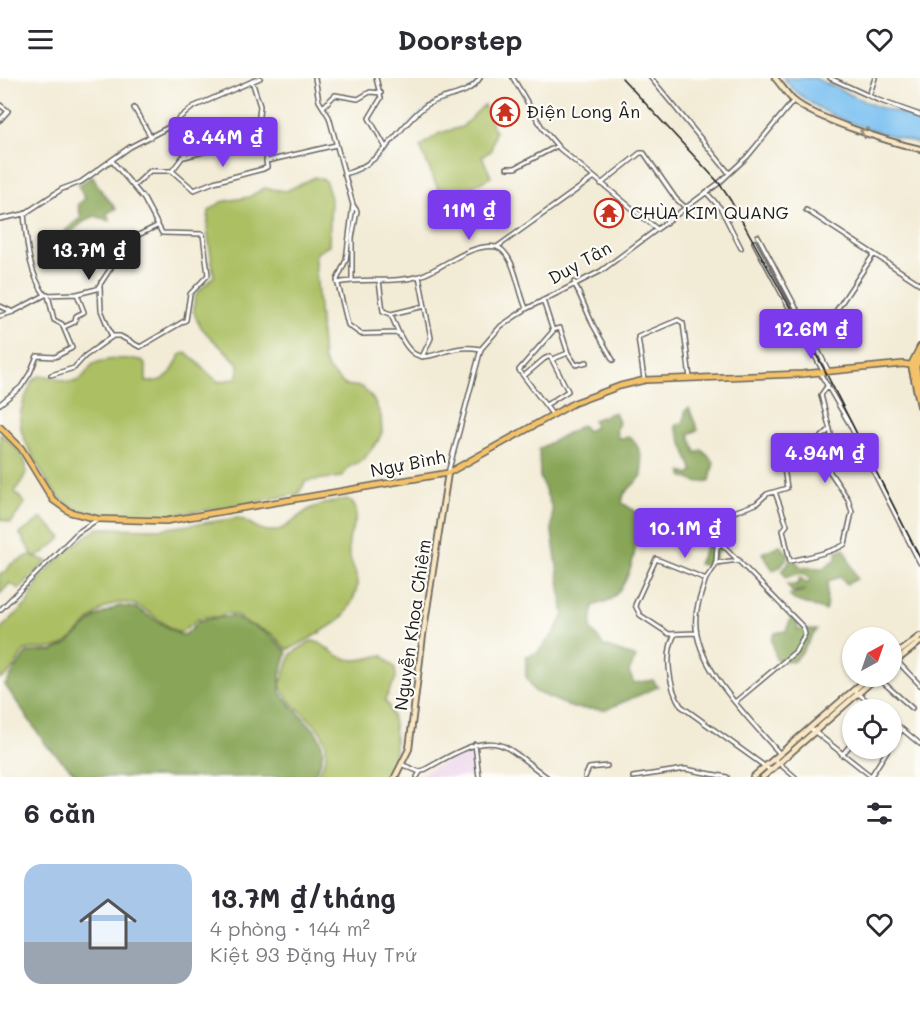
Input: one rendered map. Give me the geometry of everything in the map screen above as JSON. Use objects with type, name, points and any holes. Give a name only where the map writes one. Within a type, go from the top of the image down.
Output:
[{"type":"highway","points":[[914,365],[920,347]]},
{"type":"highway","points":[[914,365],[920,357]]},
{"type":"highway","name":"Ngự Bình","points":[[0,427],[21,448],[53,500],[70,512],[98,519],[166,521],[448,473],[552,414],[620,386],[645,380],[914,365]]},
{"type":"main road","points":[[914,365],[920,391]]},
{"type":"main road","points":[[914,365],[920,406]]},
{"type":"street","points":[[0,219],[24,214],[113,162],[130,147],[172,124],[193,107],[260,78]]},
{"type":"street","points":[[315,78],[319,102],[329,117],[353,205],[346,260],[337,277],[345,319],[351,330],[361,334],[398,333]]},
{"type":"street","points":[[376,78],[381,93],[369,118],[386,148]]},
{"type":"street","points":[[343,174],[363,168],[386,148],[396,133],[425,107],[467,92],[480,78]]},
{"type":"street","points":[[513,78],[543,129],[557,146],[657,229]]},
{"type":"street","points":[[651,78],[729,173]]},
{"type":"street","points":[[775,78],[794,100],[806,108],[861,130],[920,149]]},
{"type":"street","points":[[830,78],[869,96],[920,114]]},
{"type":"street","points":[[869,96],[875,78]]},
{"type":"street","points":[[252,81],[260,106],[256,145]]},
{"type":"street","points":[[322,107],[335,95],[358,99],[370,92],[381,93]]},
{"type":"street","name":"Duy Tân","points":[[448,473],[481,349],[501,326],[543,299],[601,270],[706,192],[747,157],[794,100]]},
{"type":"street","points":[[0,105],[8,111],[0,120]]},
{"type":"street","points":[[134,108],[151,137]]},
{"type":"street","points":[[172,124],[188,150],[172,171]]},
{"type":"street","points":[[134,186],[150,171],[172,171],[194,190],[267,167],[263,148],[256,145],[214,149],[184,157]]},
{"type":"street","points":[[266,161],[336,145]]},
{"type":"street","points":[[507,168],[515,168],[557,146]]},
{"type":"street","points":[[601,184],[640,153],[644,153],[676,200],[685,207]]},
{"type":"street","points":[[51,375],[72,369],[111,336],[120,336],[140,347],[188,319],[191,292],[207,274],[201,234],[162,233],[148,205],[113,162]]},
{"type":"street","points":[[497,247],[594,178]]},
{"type":"street","points":[[706,192],[721,209],[741,248]]},
{"type":"street","points":[[352,279],[352,238],[357,211],[353,205]]},
{"type":"street","points":[[806,210],[920,284]]},
{"type":"street","points":[[0,404],[21,387],[31,372],[37,356],[55,357],[72,348],[64,327],[54,320],[47,295],[35,281],[30,266],[24,214]]},
{"type":"street","points":[[111,336],[101,310],[100,285],[112,262],[129,239],[157,226]]},
{"type":"street","points":[[758,236],[813,340],[828,385],[920,563]]},
{"type":"street","points":[[754,242],[823,371]]},
{"type":"street","points":[[337,283],[352,279],[379,281],[419,276],[469,252],[491,246],[497,247],[510,259],[518,292],[526,309]]},
{"type":"street","points":[[813,340],[820,335],[874,254]]},
{"type":"street","points":[[419,276],[431,338],[422,357]]},
{"type":"street","points":[[379,281],[383,311],[391,314],[425,306]]},
{"type":"street","points":[[574,282],[593,325],[613,360]]},
{"type":"street","points":[[0,316],[47,295],[77,294],[100,285]]},
{"type":"street","points":[[64,327],[75,322],[76,316],[84,312],[77,294]]},
{"type":"street","points":[[543,299],[553,330]]},
{"type":"street","points":[[0,306],[13,312]]},
{"type":"street","points":[[391,314],[398,333],[414,354],[422,357],[435,357],[467,347],[481,349]]},
{"type":"street","points":[[645,380],[638,337],[681,321],[690,378]]},
{"type":"street","points":[[552,414],[519,370],[553,330],[560,328],[568,353],[576,365],[587,362]]},
{"type":"street","points":[[552,360],[568,353]]},
{"type":"street","points":[[524,376],[544,359],[550,357],[568,390],[546,405]]},
{"type":"street","points":[[775,492],[787,525],[783,531],[790,561],[812,554],[833,551],[845,544],[852,512],[848,499],[830,472],[828,462],[830,429],[821,398],[828,385]]},
{"type":"street","points":[[780,754],[735,702],[705,657],[696,633],[696,614],[706,579],[715,563],[717,547],[714,535],[722,527],[724,515],[756,504],[775,492],[787,488],[784,468],[789,458],[807,451],[830,429]]},
{"type":"street","name":"Nguyễn Khoa Chiêm","points":[[396,777],[409,749],[423,636],[448,473]]},
{"type":"street","points":[[0,610],[77,533],[98,519]]},
{"type":"street","points":[[717,547],[722,544],[726,545],[803,627],[805,634],[795,652],[735,702]]},
{"type":"street","points":[[696,633],[669,634],[643,618],[636,608],[656,559],[706,579]]},
{"type":"street","points":[[715,563],[739,560]]},
{"type":"street","points":[[675,634],[670,652],[671,674],[674,694],[681,706],[770,770]]},
{"type":"street","points":[[902,652],[920,636]]},
{"type":"street","points":[[902,654],[920,642]]},
{"type":"street","points":[[902,667],[920,685]]},
{"type":"street","points":[[856,692],[860,687]]},
{"type":"street","points":[[753,777],[765,766],[776,761],[863,687]]},
{"type":"street","points":[[888,687],[912,708]]},
{"type":"street","points":[[856,692],[865,699]]},
{"type":"street","points":[[902,729],[920,744]]},
{"type":"street","points":[[763,777],[780,754],[812,730]]},
{"type":"street","points":[[812,730],[842,755]]},
{"type":"street","points":[[417,777],[420,771],[476,744],[488,743],[508,748],[547,777]]},
{"type":"street","points":[[476,744],[479,777]]},
{"type":"street","points":[[848,759],[872,776],[883,759]]},
{"type":"street","points":[[776,761],[795,777]]},
{"type":"street","points":[[403,765],[420,771]]},
{"type":"street","points":[[585,777],[589,768],[607,766]]},
{"type":"street","points":[[633,777],[685,769],[727,777]]},
{"type":"shaded area","points":[[470,751],[473,753],[474,777],[419,777],[422,773]]},
{"type":"green space","points":[[484,105],[495,132],[491,151],[482,156],[491,177],[449,199],[441,196],[420,147],[440,133],[462,127]]},
{"type":"green space","points":[[93,176],[116,209],[107,213],[110,221],[95,216],[80,225],[67,237],[68,252],[51,262],[47,243],[81,218],[78,204],[85,199],[78,185]]},
{"type":"green space","points":[[315,177],[325,180],[331,198],[329,245],[317,253],[315,258],[323,359],[328,369],[345,385],[362,387],[373,399],[381,416],[382,432],[378,441],[363,460],[349,467],[341,477],[306,481],[298,494],[244,504],[176,514],[109,516],[82,510],[61,499],[42,474],[21,430],[21,410],[33,381],[40,376],[50,376],[74,382],[85,375],[95,363],[124,359],[143,361],[146,367],[146,382],[153,382],[168,375],[180,355],[185,353],[219,382],[237,378],[239,365],[206,334],[195,315],[194,305],[197,293],[214,276],[207,229],[209,211],[221,202],[249,197],[264,188],[286,191]]},
{"type":"green space","points":[[689,408],[698,430],[689,434],[696,453],[702,450],[714,462],[710,481],[696,482],[682,476],[682,472],[690,475],[693,471],[675,426],[684,422],[685,411]]},
{"type":"green space","points":[[615,412],[619,423],[616,429],[618,438],[631,437],[641,455],[642,476],[624,494],[622,503],[640,514],[636,548],[625,582],[611,599],[593,606],[591,629],[604,646],[636,657],[629,672],[634,683],[653,680],[658,687],[605,710],[573,708],[534,691],[526,676],[526,656],[537,653],[554,633],[564,615],[552,532],[552,508],[540,477],[539,449],[582,425],[587,431],[595,427],[593,420]]},
{"type":"green space","points":[[0,433],[18,450],[26,466],[24,477],[15,492],[25,503],[11,523],[0,519]]},
{"type":"green space","points":[[347,499],[352,503],[356,512],[349,547],[350,559],[357,579],[356,591],[341,618],[300,644],[287,650],[272,634],[244,622],[236,615],[227,613],[220,617],[201,617],[180,633],[139,606],[121,603],[103,609],[61,646],[25,650],[12,671],[0,679],[0,629],[27,604],[40,578],[71,547],[98,528],[161,529],[239,518],[260,529],[274,531],[284,528],[314,507]]},
{"type":"green space","points":[[42,518],[62,538],[34,557],[20,534]]},
{"type":"green space","points":[[710,538],[723,549],[718,551],[713,563],[709,561],[707,566],[698,564]]},
{"type":"green space","points":[[780,545],[789,555],[780,567],[773,570],[762,553]]},
{"type":"green space","points":[[844,548],[857,579],[847,584],[840,577],[828,581],[826,611],[794,600],[789,595],[806,590],[792,592],[787,584],[797,585],[800,578],[807,583],[811,579],[802,573],[786,577],[782,571],[792,558],[801,567],[823,568],[836,559],[837,551]]},
{"type":"green space","points":[[30,555],[47,561],[19,589],[10,583],[0,594],[0,573],[6,572],[11,564]]},
{"type":"green space","points":[[119,606],[136,608],[180,635],[186,634],[200,620],[232,616],[270,635],[287,653],[280,676],[280,692],[315,730],[321,740],[323,751],[320,763],[312,777],[79,777],[47,746],[5,685],[27,652],[53,651],[66,645],[96,617]]},
{"type":"green space","points":[[791,618],[797,620],[798,630],[817,630],[793,662],[776,659],[772,640],[775,633],[786,631]]},
{"type":"green space","points":[[311,641],[320,643],[338,656],[350,660],[382,655],[395,668],[396,678],[385,700],[394,727],[393,777],[316,777],[325,761],[326,747],[322,735],[286,696],[280,685],[291,654]]},
{"type":"water","points":[[783,78],[815,78],[875,106],[920,119],[920,144],[864,128],[828,113],[796,92]]},
{"type":"waterway","points":[[348,175],[371,164],[424,111],[463,94],[483,78]]},
{"type":"railway","points":[[622,78],[719,183],[731,201],[825,371],[920,558]]},
{"type":"place","name":"Điện Long Ân","points":[[505,112]]},
{"type":"place","name":"CHÙA KIM QUANG","points":[[609,213]]}]
